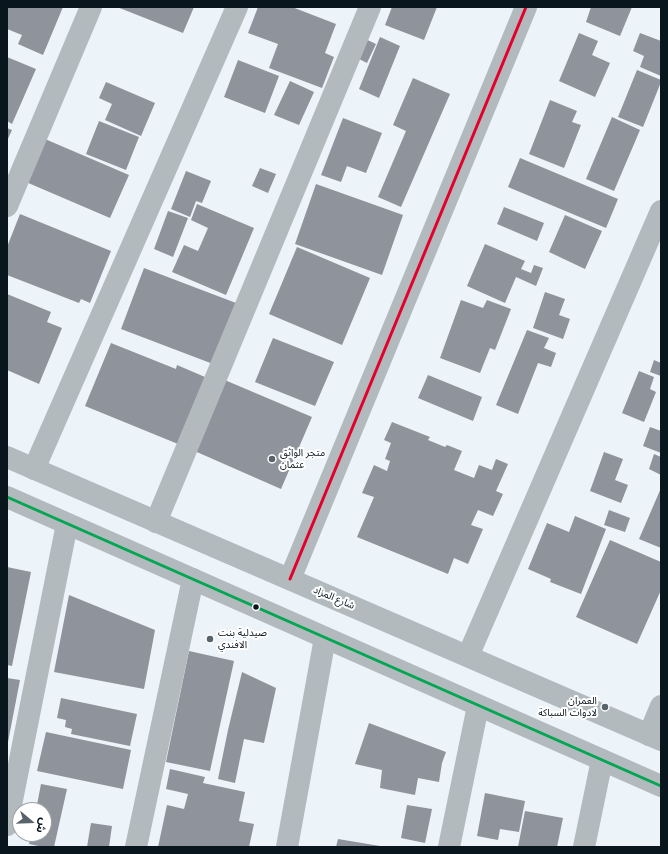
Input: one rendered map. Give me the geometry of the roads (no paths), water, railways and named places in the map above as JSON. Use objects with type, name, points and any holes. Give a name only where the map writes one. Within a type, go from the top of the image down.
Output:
[{"type":"street","points":[[7,206],[91,7]]},
{"type":"street","points":[[34,469],[237,7]]},
{"type":"street","points":[[156,522],[370,7]]},
{"type":"street","points":[[290,580],[526,7]]},
{"type":"street","points":[[468,656],[661,211]]},
{"type":"street","name":"شارع المزاد","points":[[7,458],[655,737]]},
{"type":"street","points":[[7,497],[661,786]]},
{"type":"street","points":[[7,825],[67,524]]},
{"type":"street","points":[[136,847],[193,579]]},
{"type":"street","points":[[287,847],[325,638]]},
{"type":"street","points":[[449,847],[478,706]]},
{"type":"street","points":[[655,737],[661,706]]},
{"type":"street","points":[[584,847],[602,760]]},
{"type":"place","name":"متجر الواثق عثمان","points":[[272,459]]},
{"type":"place","name":"صيدلية بنت الافندي","points":[[210,639]]},
{"type":"place","name":"العمران لادوات السباكة","points":[[605,707]]}]
